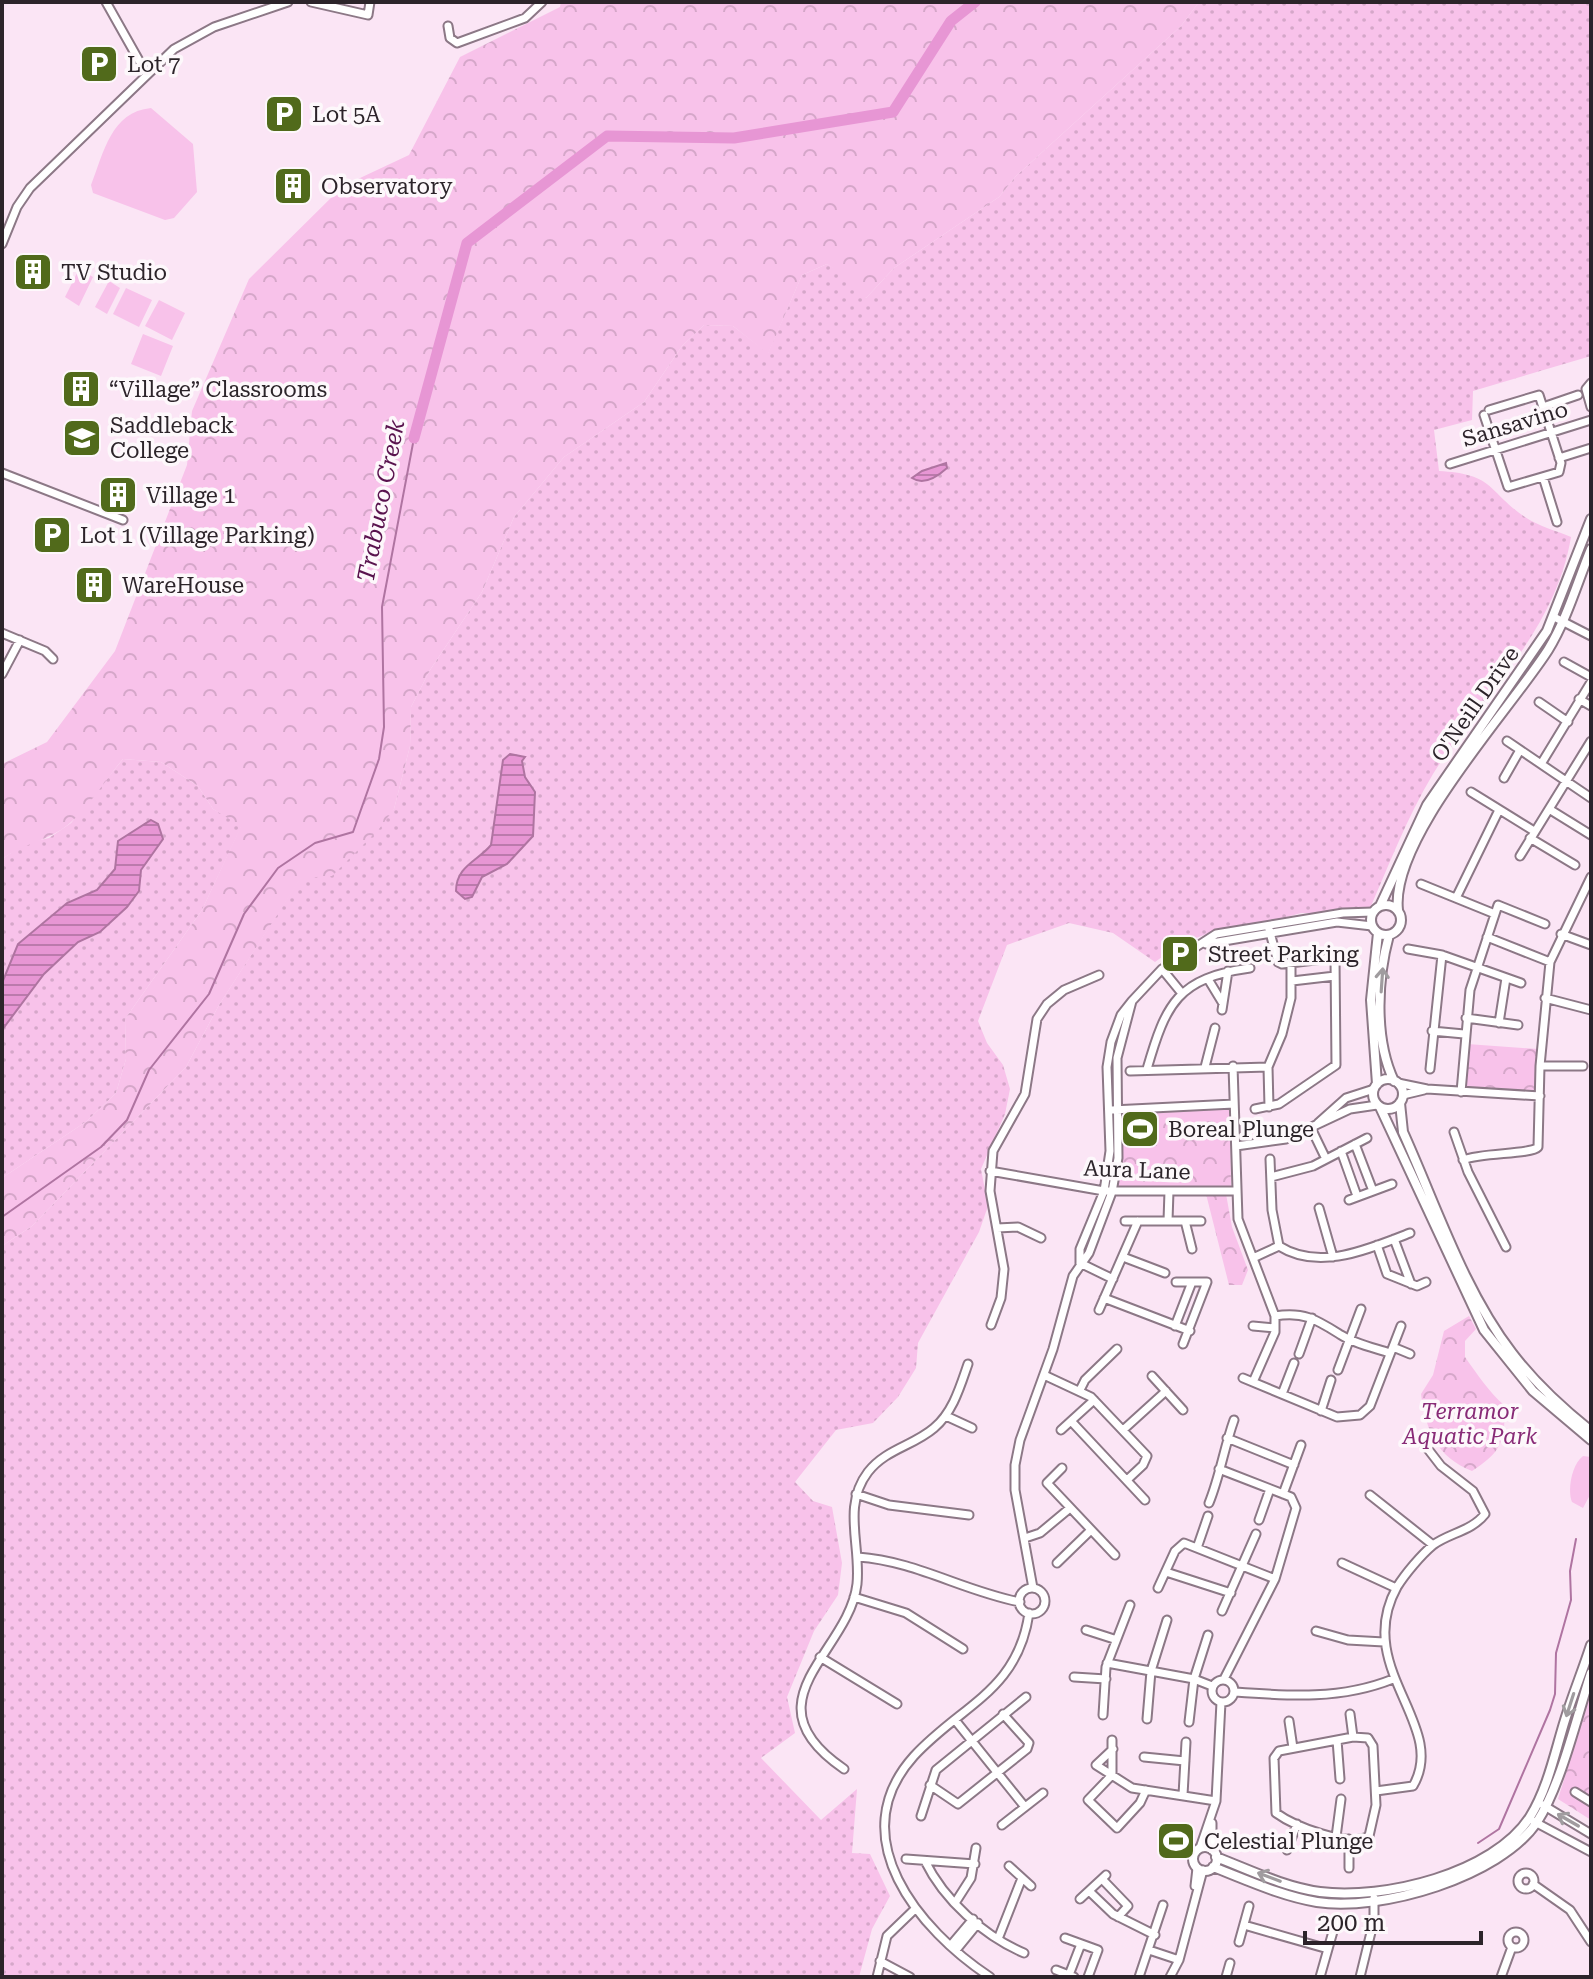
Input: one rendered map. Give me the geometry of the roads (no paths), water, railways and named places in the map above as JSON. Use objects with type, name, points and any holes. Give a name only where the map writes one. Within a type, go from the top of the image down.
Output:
[{"type":"main road","name":"O'Neill Drive","points":[[1591,519],[1558,619],[1427,805],[1376,909],[1371,1000],[1379,1106],[1484,1330],[1533,1391],[1591,1440]]},
{"type":"main road","name":"O'Neill Drive","points":[[1591,549],[1528,679],[1444,795],[1417,842],[1399,888],[1401,925],[1389,935],[1381,1004],[1384,1048],[1402,1099],[1403,1132],[1483,1308],[1512,1354],[1536,1382],[1591,1431]]},
{"type":"main road","points":[[1376,909],[1389,905],[1398,910]]},
{"type":"main road","points":[[1375,930],[1389,935]]},
{"type":"main road","points":[[1376,1086],[1385,1080],[1396,1082]]},
{"type":"main road","points":[[1379,1106],[1392,1109],[1402,1099]]},
{"type":"main road","points":[[1541,1804],[1591,1645]]},
{"type":"main road","points":[[1214,1858],[1200,1869],[1193,1857],[1200,1848],[1214,1858],[1306,1900],[1338,1904],[1476,1872],[1511,1850],[1533,1821],[1591,1673]]},
{"type":"street","points":[[106,2],[146,73]]},
{"type":"street","points":[[2,244],[17,207],[35,182],[146,73],[189,39],[288,2]]},
{"type":"street","points":[[311,2],[368,15],[370,2]]},
{"type":"street","points":[[448,26],[450,38],[457,43],[525,18],[542,2]]},
{"type":"street","points":[[1591,383],[1586,389],[1591,407]]},
{"type":"street","points":[[1539,395],[1543,407],[1559,458],[1559,472],[1508,487],[1487,412],[1539,395]]},
{"type":"street","points":[[1543,407],[1578,395]]},
{"type":"street","name":"Sansavino","points":[[1450,464],[1591,420]]},
{"type":"street","points":[[1559,458],[1591,448]]},
{"type":"street","points":[[2,473],[123,520]]},
{"type":"street","points":[[1543,477],[1557,522]]},
{"type":"street","points":[[1558,619],[1591,636]]},
{"type":"street","points":[[2,633],[45,651],[53,659]]},
{"type":"street","points":[[2,674],[20,640]]},
{"type":"street","points":[[1541,764],[1591,680],[1564,662]]},
{"type":"street","points":[[1579,699],[1591,706]]},
{"type":"street","points":[[1539,702],[1568,722]]},
{"type":"street","points":[[1507,741],[1591,797]]},
{"type":"street","points":[[1520,856],[1591,741]]},
{"type":"street","points":[[1504,778],[1520,750]]},
{"type":"street","points":[[1471,792],[1575,865]]},
{"type":"street","points":[[1549,809],[1591,835]]},
{"type":"street","points":[[1456,898],[1476,850],[1499,810]]},
{"type":"street","points":[[1463,1160],[1492,1152],[1535,1151],[1539,1142],[1540,1066],[1550,962],[1591,877]]},
{"type":"street","points":[[1421,884],[1456,898],[1545,924]]},
{"type":"street","points":[[1029,1613],[1037,1613],[1045,1603],[1044,1595],[1033,1588],[1015,1490],[1015,1465],[1023,1429],[1044,1375],[1073,1276],[1089,1253],[1118,1158],[1112,1110],[1117,1058],[1132,1001],[1162,969],[1204,944],[1343,913],[1376,909]]},
{"type":"street","points":[[1461,1092],[1466,1018],[1477,966],[1496,910]]},
{"type":"street","points":[[1270,930],[1337,922],[1375,930]]},
{"type":"street","points":[[1270,930],[1278,962],[1291,964],[1348,956]]},
{"type":"street","points":[[1561,934],[1591,945]]},
{"type":"street","points":[[1487,937],[1550,962]]},
{"type":"street","points":[[1408,949],[1442,955],[1521,983]]},
{"type":"street","points":[[1430,1069],[1442,955]]},
{"type":"street","points":[[1255,1109],[1269,1107],[1296,1094],[1336,1065],[1335,958]]},
{"type":"street","points":[[1269,1107],[1268,1067],[1282,1034],[1292,981],[1291,964]]},
{"type":"street","points":[[1147,1069],[1158,1029],[1180,991],[1228,971],[1250,968]]},
{"type":"street","points":[[1162,969],[1180,991]]},
{"type":"street","points":[[1208,979],[1222,1006],[1228,971]]},
{"type":"street","points":[[991,1325],[1001,1298],[1004,1269],[990,1171],[993,1151],[1031,1078],[1037,1019],[1047,1004],[1064,990],[1099,975]]},
{"type":"street","points":[[1292,981],[1335,976]]},
{"type":"street","points":[[1499,1023],[1506,978]]},
{"type":"street","points":[[1545,998],[1591,1010]]},
{"type":"street","points":[[1466,1018],[1518,1025]]},
{"type":"street","points":[[1205,1067],[1215,1028]]},
{"type":"street","points":[[1432,1031],[1464,1034]]},
{"type":"street","points":[[1233,1066],[1238,1219],[1275,1316],[1275,1328],[1253,1382]]},
{"type":"street","points":[[1540,1066],[1583,1066]]},
{"type":"street","points":[[1130,1071],[1268,1067]]},
{"type":"street","points":[[1396,1082],[1427,1089],[1540,1096]]},
{"type":"street","points":[[1314,1126],[1346,1098],[1376,1086]]},
{"type":"street","points":[[1402,1099],[1427,1089]]},
{"type":"street","points":[[1112,1110],[1234,1104]]},
{"type":"street","points":[[1236,1146],[1286,1139],[1350,1109],[1379,1106]]},
{"type":"street","points":[[1314,1126],[1325,1157]]},
{"type":"street","points":[[1454,1132],[1463,1160],[1506,1247]]},
{"type":"street","points":[[1271,1177],[1313,1166],[1325,1157],[1367,1138]]},
{"type":"street","points":[[1355,1144],[1373,1191]]},
{"type":"street","points":[[1341,1151],[1357,1196]]},
{"type":"street","points":[[1270,1159],[1279,1246]]},
{"type":"street","name":"Aura Lane","points":[[990,1171],[1108,1192],[1235,1191]]},
{"type":"street","points":[[1349,1200],[1392,1184]]},
{"type":"street","points":[[1168,1221],[1169,1191]]},
{"type":"street","points":[[1319,1208],[1333,1257]]},
{"type":"street","points":[[1125,1221],[1201,1221]]},
{"type":"street","points":[[1099,1310],[1138,1221]]},
{"type":"street","points":[[1185,1221],[1192,1249]]},
{"type":"street","points":[[997,1228],[1018,1227],[1041,1238]]},
{"type":"street","points":[[1279,1246],[1292,1254],[1346,1257],[1410,1233]]},
{"type":"street","points":[[1394,1239],[1411,1284]]},
{"type":"street","points":[[1377,1245],[1387,1274],[1417,1286],[1426,1282]]},
{"type":"street","points":[[1253,1258],[1279,1246]]},
{"type":"street","points":[[1123,1257],[1165,1273]]},
{"type":"street","points":[[1080,1263],[1113,1279]]},
{"type":"street","points":[[1176,1282],[1207,1282],[1183,1344]]},
{"type":"street","points":[[1175,1326],[1192,1282]]},
{"type":"street","points":[[1104,1298],[1190,1331]]},
{"type":"street","points":[[1338,1370],[1361,1309]]},
{"type":"street","points":[[1275,1316],[1298,1312],[1350,1339],[1410,1354]]},
{"type":"street","points":[[1299,1354],[1312,1318]]},
{"type":"street","points":[[1253,1326],[1275,1328]]},
{"type":"street","points":[[1243,1378],[1337,1417],[1360,1415],[1370,1406],[1401,1326]]},
{"type":"street","points":[[1080,1390],[1117,1349]]},
{"type":"street","points":[[1282,1394],[1294,1363]]},
{"type":"street","points":[[844,1769],[832,1762],[808,1732],[802,1714],[804,1691],[854,1597],[858,1557],[853,1518],[856,1494],[868,1473],[888,1452],[933,1430],[946,1416],[968,1364]]},
{"type":"street","points":[[1044,1375],[1080,1390],[1094,1400],[1147,1456],[1143,1465],[1127,1480]]},
{"type":"street","points":[[1152,1376],[1183,1410]]},
{"type":"street","points":[[1321,1411],[1331,1380]]},
{"type":"street","points":[[1123,1430],[1166,1391]]},
{"type":"street","points":[[1061,1430],[1094,1400]]},
{"type":"street","points":[[946,1416],[972,1428]]},
{"type":"street","points":[[1209,1503],[1234,1420]]},
{"type":"street","points":[[1071,1421],[1145,1500]]},
{"type":"street","points":[[1227,1438],[1294,1465]]},
{"type":"street","points":[[1376,1791],[1413,1786],[1418,1778],[1420,1743],[1417,1727],[1393,1679],[1384,1642],[1396,1588],[1433,1545],[1479,1522],[1485,1510],[1473,1491],[1441,1466],[1424,1444]]},
{"type":"street","points":[[1287,1496],[1301,1445]]},
{"type":"street","points":[[1062,1468],[1047,1483],[1115,1555]]},
{"type":"street","points":[[1212,1686],[1224,1679],[1275,1579],[1296,1508],[1287,1496],[1219,1469]]},
{"type":"street","points":[[1259,1520],[1270,1489]]},
{"type":"street","points":[[856,1494],[889,1505],[969,1515]]},
{"type":"street","points":[[1370,1495],[1433,1545]]},
{"type":"street","points":[[1025,1538],[1040,1533],[1070,1508]]},
{"type":"street","points":[[1197,1548],[1208,1516]]},
{"type":"street","points":[[1057,1563],[1091,1530]]},
{"type":"street","points":[[1222,1611],[1256,1534]]},
{"type":"street","points":[[1158,1588],[1184,1543],[1275,1579]]},
{"type":"street","points":[[858,1557],[907,1563],[974,1592],[1020,1602],[1029,1613],[1026,1634],[1005,1675],[989,1694],[912,1758],[890,1798],[884,1833],[889,1865],[915,1909],[954,1948],[990,1977]]},
{"type":"street","points":[[1342,1563],[1396,1588]]},
{"type":"street","points":[[1166,1572],[1231,1593]]},
{"type":"street","points":[[1020,1602],[1025,1591],[1033,1588]]},
{"type":"street","points":[[854,1597],[906,1613],[963,1649]]},
{"type":"street","points":[[1103,1715],[1107,1663],[1130,1605]]},
{"type":"street","points":[[1147,1719],[1151,1671],[1167,1620]]},
{"type":"street","points":[[1086,1630],[1114,1639]]},
{"type":"street","points":[[1316,1631],[1348,1640],[1384,1642]]},
{"type":"street","points":[[1189,1722],[1194,1679],[1208,1635]]},
{"type":"street","points":[[820,1657],[897,1704]]},
{"type":"street","points":[[1107,1663],[1194,1679],[1212,1686]]},
{"type":"street","points":[[1074,1677],[1106,1679]]},
{"type":"street","points":[[1221,1702],[1231,1699],[1234,1692],[1233,1685],[1224,1679]]},
{"type":"street","points":[[1234,1692],[1325,1696],[1352,1692],[1393,1679]]},
{"type":"street","points":[[1212,1686],[1212,1696],[1221,1702]]},
{"type":"street","points":[[921,1816],[936,1770],[1026,1697]]},
{"type":"street","points":[[1200,1848],[1216,1801],[1221,1702]]},
{"type":"street","points":[[930,1785],[958,1804],[999,1772],[1029,1743],[1003,1714]]},
{"type":"street","points":[[1350,1714],[1353,1737]]},
{"type":"street","points":[[955,1720],[1025,1807]]},
{"type":"street","points":[[1289,1721],[1293,1748]]},
{"type":"street","points":[[1353,1737],[1372,1742],[1376,1791],[1372,1831],[1365,1839],[1336,1837],[1297,1824],[1276,1813],[1273,1804],[1274,1758],[1279,1751],[1353,1737]]},
{"type":"street","points":[[1112,1740],[1112,1775],[1088,1800],[1117,1828],[1140,1803],[1146,1790]]},
{"type":"street","points":[[1337,1740],[1340,1779]]},
{"type":"street","points":[[1183,1795],[1186,1742]]},
{"type":"street","points":[[1113,1749],[1096,1765],[1132,1788],[1216,1801]]},
{"type":"street","points":[[1144,1757],[1185,1761]]},
{"type":"street","points":[[1575,1792],[1591,1802]]},
{"type":"street","points":[[1002,1825],[1043,1793]]},
{"type":"street","points":[[1336,1837],[1341,1799]]},
{"type":"street","points":[[1541,1804],[1591,1834]]},
{"type":"street","points":[[1213,1813],[1214,1858]]},
{"type":"street","points":[[1533,1821],[1591,1852]]},
{"type":"street","points":[[1287,1850],[1297,1824]]},
{"type":"street","points":[[1349,1839],[1349,1868]]},
{"type":"street","points":[[955,1903],[964,1893],[975,1864],[976,1848]]},
{"type":"street","points":[[906,1859],[975,1864]]},
{"type":"street","points":[[925,1861],[955,1903],[998,1939],[1024,1953]]},
{"type":"street","points":[[1009,1866],[1031,1886]]},
{"type":"street","points":[[1170,1977],[1179,1960],[1200,1869]]},
{"type":"street","points":[[1080,1899],[1104,1877],[1128,1906],[1118,1917]]},
{"type":"street","points":[[998,1939],[1022,1878]]},
{"type":"street","points":[[1533,1884],[1570,1910],[1591,1942]]},
{"type":"street","points":[[1089,1891],[1118,1917],[1155,1935]]},
{"type":"street","points":[[1360,1977],[1374,1920],[1373,1896]]},
{"type":"street","points":[[1139,1977],[1163,1905]]},
{"type":"street","points":[[1239,1942],[1249,1906]]},
{"type":"street","points":[[877,1977],[887,1936],[915,1909]]},
{"type":"street","points":[[954,1948],[976,1921]]},
{"type":"street","points":[[1320,1977],[1336,1921]]},
{"type":"street","points":[[1244,1925],[1328,1949]]},
{"type":"street","points":[[1065,1938],[1098,1950],[1088,1977]]},
{"type":"street","points":[[1056,1970],[1071,1976],[1081,1944]]},
{"type":"street","points":[[1501,1977],[1512,1947]]},
{"type":"street","points":[[1149,1950],[1179,1960]]},
{"type":"street","points":[[880,1961],[910,1977]]},
{"type":"street","points":[[1226,1977],[1230,1963]]},
{"type":"waterway","name":"Trabuco Creek","points":[[414,438],[467,243],[607,136],[734,138],[893,112],[951,21],[975,2]]},
{"type":"waterway","name":"Trabuco Creek","points":[[2,1217],[101,1147],[127,1120],[149,1070],[209,994],[244,914],[278,868],[315,843],[353,832],[379,759],[384,727],[382,607],[414,438]]},
{"type":"waterway","points":[[1478,1843],[1499,1829],[1550,1710],[1555,1694],[1556,1653],[1571,1600],[1570,1571],[1576,1539]]},
{"type":"place","name":"Lot 7","points":[[99,64]]},
{"type":"place","name":"Lot 5A","points":[[284,114]]},
{"type":"place","name":"Observatory","points":[[293,186]]},
{"type":"place","name":"TV Studio","points":[[33,272]]},
{"type":"place","name":"“Village” Classrooms","points":[[81,389]]},
{"type":"place","name":"Saddleback College","points":[[82,438]]},
{"type":"place","name":"Village 1","points":[[118,495]]},
{"type":"place","name":"Lot 1 (Village Parking)","points":[[52,535]]},
{"type":"place","name":"WareHouse","points":[[94,585]]},
{"type":"place","name":"Street Parking","points":[[1180,954]]},
{"type":"place","name":"Boreal Plunge","points":[[1140,1129]]},
{"type":"place","name":"Celestial Plunge","points":[[1176,1841]]},
{"type":"park label","name":"Terramor Aquatic Park","points":[[1470,1424]]}]
